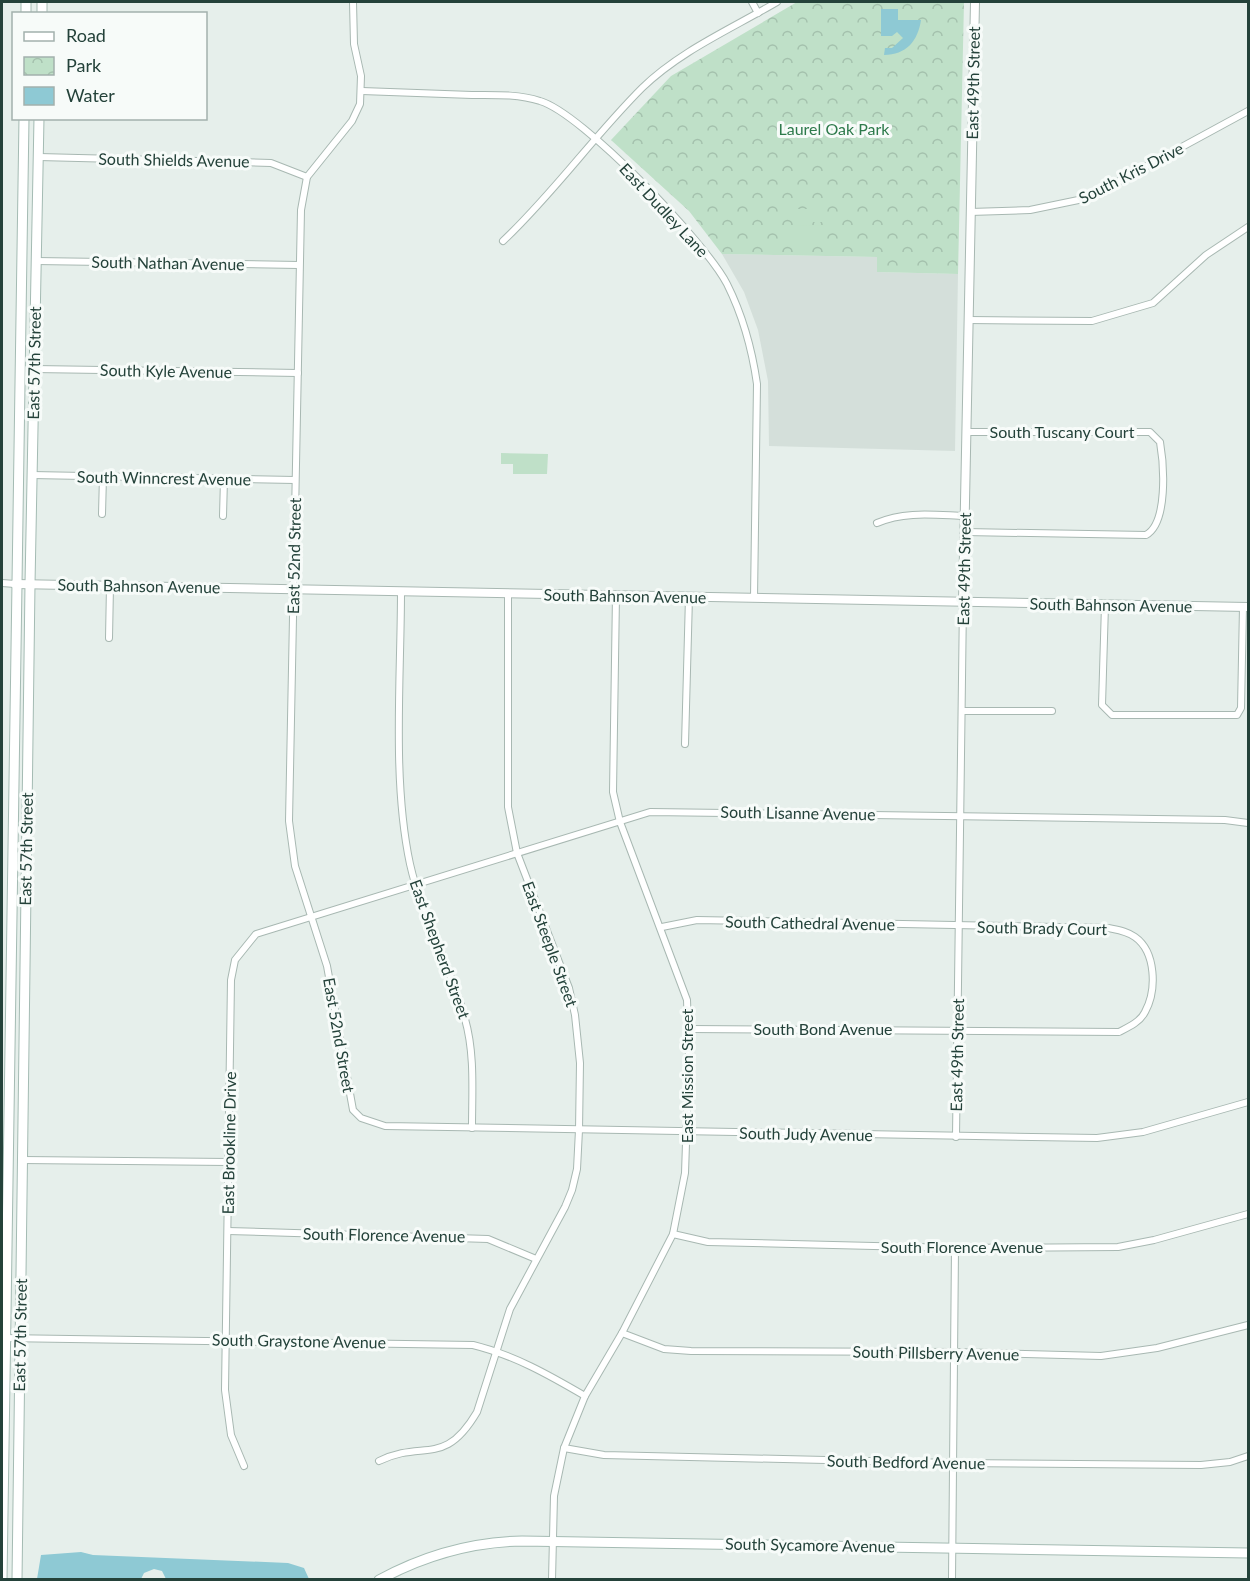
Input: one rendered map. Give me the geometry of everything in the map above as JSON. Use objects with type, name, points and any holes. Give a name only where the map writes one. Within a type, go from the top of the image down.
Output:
[{"type":"main road","name":"East 57th Street","points":[[2,1580],[3,1338],[24,120]]},
{"type":"main road","name":"East 57th Street","points":[[17,1580],[30,584],[39,120]]},
{"type":"main road","name":"South Sycamore Avenue","points":[[379,1580],[417,1562],[459,1548],[497,1542],[552,1540],[1248,1553]]},
{"type":"street","name":"East 52nd Street","points":[[353,2],[354,44],[362,91],[352,121],[307,177],[301,210],[289,821],[295,866],[327,966],[350,1100],[353,1110],[361,1118]]},
{"type":"street","points":[[752,2],[758,13]]},
{"type":"street","points":[[503,241],[528,218],[642,89],[671,64],[777,2]]},
{"type":"street","name":"East 49th Street","points":[[956,1137],[963,602],[975,2]]},
{"type":"street","name":"East Dudley Lane","points":[[362,91],[526,98],[557,108],[597,140],[696,240],[726,283],[742,318],[752,353],[757,384],[754,598]]},
{"type":"street","name":"South Kris Drive","points":[[970,212],[1030,210],[1088,198],[1248,111]]},
{"type":"street","name":"South Shields Avenue","points":[[39,157],[271,163],[307,177]]},
{"type":"street","points":[[968,320],[1092,321],[1132,310],[1153,303],[1206,255],[1248,227]]},
{"type":"street","name":"South Nathan Avenue","points":[[36,261],[299,265]]},
{"type":"street","name":"South Kyle Avenue","points":[[34,369],[298,373]]},
{"type":"street","name":"South Tuscany Court","points":[[965,532],[1146,536],[1158,524],[1162,486],[1160,442],[1150,432],[966,432]]},
{"type":"street","name":"South Winncrest Avenue","points":[[32,475],[295,480]]},
{"type":"street","points":[[102,514],[103,476]]},
{"type":"street","points":[[223,516],[224,479]]},
{"type":"street","points":[[877,523],[893,516],[910,514],[965,516]]},
{"type":"street","name":"South Bahnson Avenue","points":[[2,583],[1246,607]]},
{"type":"street","points":[[109,638],[110,586]]},
{"type":"street","name":"East Shepherd Street","points":[[401,591],[401,788],[409,855],[416,884],[469,1033],[472,1066],[472,1128]]},
{"type":"street","name":"East Steeple Street","points":[[380,1461],[395,1454],[441,1449],[463,1433],[477,1412],[510,1309],[566,1208],[577,1169],[580,1063],[575,1015],[569,988],[518,853],[510,822],[506,792],[508,594]]},
{"type":"street","name":"East Mission Street","points":[[552,1580],[554,1496],[564,1448],[585,1396],[622,1333],[673,1234],[682,1197],[687,1132],[689,1029],[687,1000],[662,927],[620,822],[612,775],[616,595]]},
{"type":"street","points":[[685,744],[689,597]]},
{"type":"street","points":[[1105,605],[1102,705],[1106,712],[1112,715],[1238,715],[1241,708],[1246,607]]},
{"type":"street","points":[[962,711],[1053,711]]},
{"type":"street","name":"South Lisanne Avenue","points":[[360,901],[662,811],[1225,820],[1248,823]]},
{"type":"street","name":"East Brookline Drive","points":[[244,1466],[231,1436],[227,1408],[231,980],[235,960],[256,934],[360,901]]},
{"type":"street","name":"South Cathedral Avenue","points":[[662,927],[697,920],[959,926]]},
{"type":"street","name":"South Brady Court","points":[[957,1030],[1106,1034],[1119,1032],[1138,1020],[1145,1011],[1152,980],[1151,959],[1147,951],[1135,936],[1124,931],[1092,927],[959,926]]},
{"type":"street","name":"South Bond Avenue","points":[[689,1029],[957,1030]]},
{"type":"street","name":"South Judy Avenue","points":[[361,1118],[385,1126],[1097,1138],[1124,1136],[1248,1102]]},
{"type":"street","points":[[22,1160],[229,1162]]},
{"type":"street","name":"South Florence Avenue","points":[[673,1234],[708,1242],[955,1248],[1118,1247],[1154,1240],[1248,1214]]},
{"type":"street","name":"South Florence Avenue","points":[[228,1231],[488,1239],[536,1259]]},
{"type":"street","points":[[952,1580],[955,1248]]},
{"type":"street","name":"South Pillsberry Avenue","points":[[622,1333],[664,1349],[1101,1356],[1157,1348],[1248,1325]]},
{"type":"street","name":"South Graystone Avenue","points":[[3,1338],[457,1344],[496,1350],[538,1369],[585,1396]]},
{"type":"street","name":"South Bedford Avenue","points":[[564,1448],[604,1455],[953,1463],[1201,1465],[1230,1462],[1248,1456]]},
{"type":"shaded area","points":[[722,254],[877,257],[877,272],[958,274],[955,451],[769,446],[768,381],[758,330],[744,292]]},
{"type":"green space","name":"Laurel Oak Park","points":[[797,2],[964,2],[958,274],[877,272],[877,257],[722,254],[689,211],[611,140],[671,76]]},
{"type":"green space","points":[[797,209],[825,209],[825,222],[797,222]]},
{"type":"green space","points":[[797,225],[825,226],[825,239],[797,239]]},
{"type":"green space","points":[[501,453],[548,454],[547,474],[513,474],[513,464],[501,464]]},
{"type":"water","points":[[881,9],[898,9],[898,20],[921,20],[914,40],[905,49],[884,55],[885,48],[892,48],[903,38],[897,32],[892,36],[881,36]]},
{"type":"water","points":[[81,1552],[93,1555],[288,1563],[304,1568],[309,1579],[166,1579],[162,1571],[154,1569],[144,1573],[141,1579],[37,1579],[41,1555]]}]
